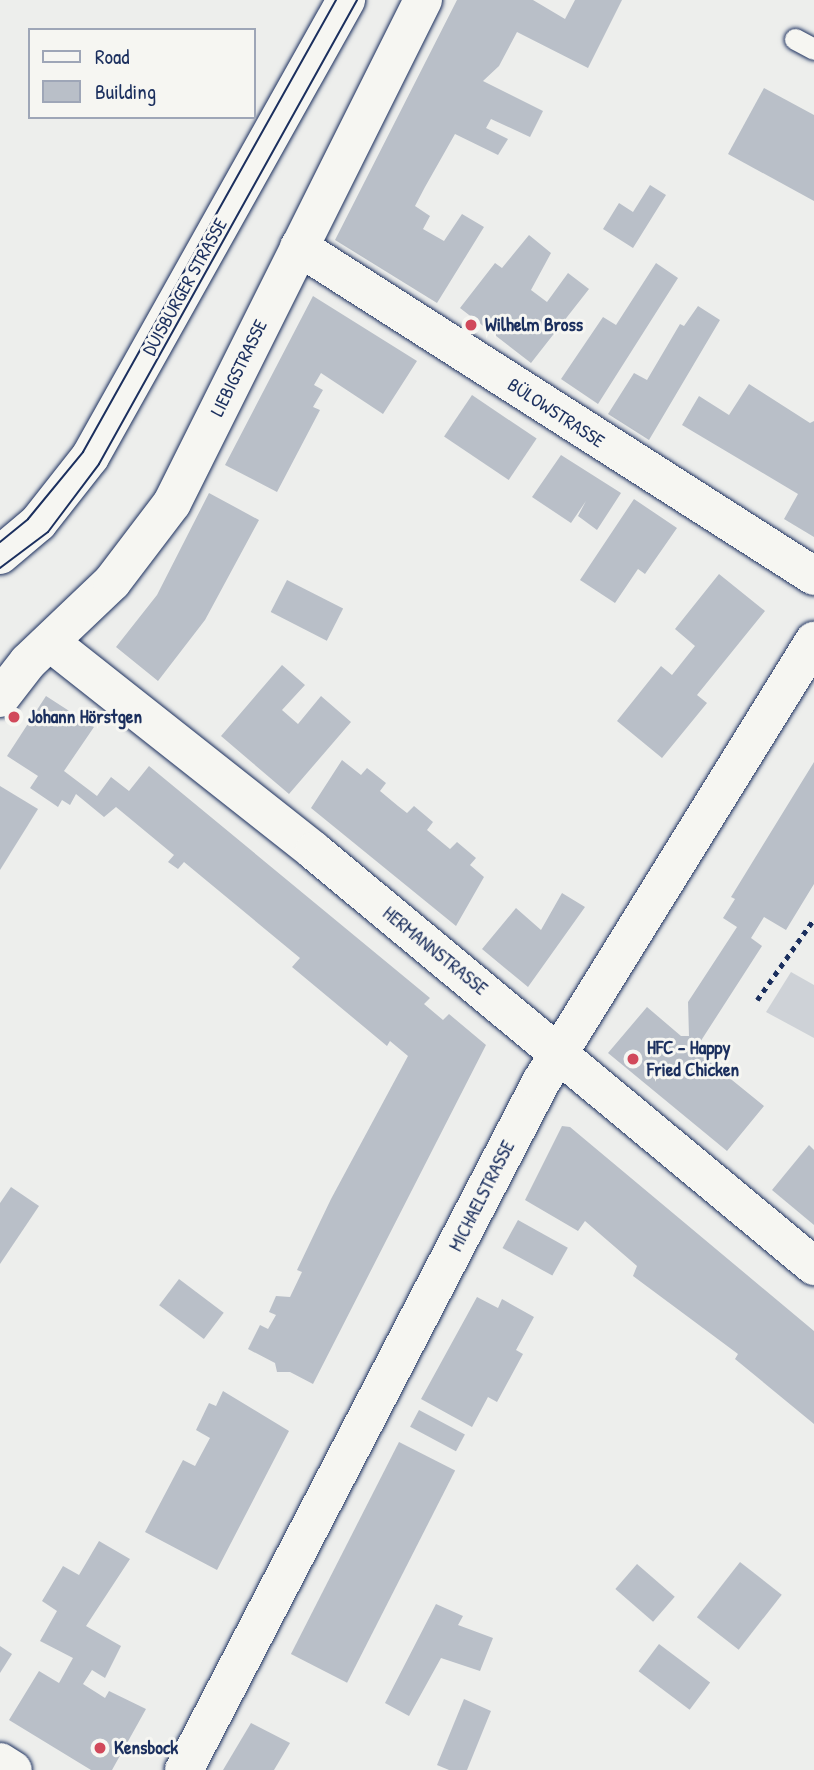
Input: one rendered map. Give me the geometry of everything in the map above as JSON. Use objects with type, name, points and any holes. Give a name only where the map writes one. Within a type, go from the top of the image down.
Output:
[{"type":"street","name":"DUISBURGER STRASSE","points":[[0,555],[38,523],[90,457],[346,0]]},
{"type":"street","name":"LIEBIGSTRASSE","points":[[0,698],[28,662],[51,643],[112,582],[172,503],[423,0]]},
{"type":"street","name":"BÜLOWSTRASSE","points":[[299,247],[814,576]]},
{"type":"street","name":"MICHAELSTRASSE","points":[[184,1770],[559,1052],[814,641]]},
{"type":"street","name":"HERMANNSTRASSE","points":[[51,643],[559,1052],[814,1266]]},
{"type":"street","points":[[0,1762],[13,1770]]},
{"type":"path","points":[[757,1000],[814,919]]},
{"type":"shaded area","points":[[791,972],[814,985],[814,1038],[766,1012]]},
{"type":"building","points":[[457,0],[533,0],[565,19],[575,0],[622,0],[588,68],[517,32],[499,66],[483,81],[543,111],[530,137],[491,119],[486,128],[508,139],[498,155],[455,134],[425,187],[415,206],[430,216],[423,229],[444,241],[462,214],[484,227],[437,303],[335,240]]},
{"type":"building","points":[[764,88],[814,115],[814,201],[728,154]]},
{"type":"building","points":[[650,185],[666,195],[633,248],[603,229],[619,203],[633,212]]},
{"type":"building","points":[[529,235],[551,253],[531,290],[547,302],[568,273],[589,289],[531,363],[460,308],[495,263],[502,268]]},
{"type":"building","points":[[656,263],[678,278],[598,404],[561,379],[603,317],[616,325]]},
{"type":"building","points":[[313,296],[417,361],[383,414],[321,373],[314,385],[323,390],[313,407],[320,410],[277,492],[225,465]]},
{"type":"building","points":[[698,306],[720,320],[649,440],[608,414],[634,373],[647,380],[680,324],[684,326]]},
{"type":"building","points":[[749,384],[810,423],[814,421],[814,537],[784,519],[798,494],[682,425],[699,396],[729,415]]},
{"type":"building","points":[[472,395],[537,439],[509,480],[444,436]]},
{"type":"building","points":[[561,455],[621,493],[597,530],[578,516],[586,501],[571,523],[532,497]]},
{"type":"building","points":[[209,493],[259,520],[205,620],[158,681],[116,647],[157,595]]},
{"type":"building","points":[[634,499],[677,528],[645,574],[638,569],[615,603],[580,580]]},
{"type":"building","points":[[719,574],[765,611],[697,695],[707,703],[662,758],[617,721],[661,666],[672,675],[695,646],[675,629]]},
{"type":"building","points":[[287,580],[343,609],[327,641],[271,612]]},
{"type":"building","points":[[282,665],[305,685],[282,710],[298,724],[321,696],[351,722],[289,794],[221,736]]},
{"type":"building","points":[[46,696],[94,727],[64,771],[97,796],[111,777],[129,791],[149,766],[430,998],[424,1004],[443,1020],[449,1014],[486,1045],[313,1384],[290,1372],[277,1372],[275,1363],[248,1349],[260,1325],[268,1329],[276,1315],[269,1312],[276,1296],[290,1297],[302,1272],[297,1270],[331,1199],[408,1056],[390,1041],[387,1046],[292,967],[300,958],[184,862],[178,869],[168,862],[174,855],[116,807],[104,817],[76,794],[70,805],[62,800],[58,807],[30,788],[38,776],[7,756]]},
{"type":"building","points":[[342,760],[361,775],[367,768],[386,783],[380,791],[398,806],[407,813],[414,806],[433,822],[427,830],[450,849],[457,842],[476,858],[470,865],[484,877],[456,926],[311,808]]},
{"type":"building","points":[[814,762],[814,884],[786,930],[764,917],[751,938],[762,946],[695,1050],[764,1106],[727,1151],[608,1053],[647,1007],[681,1036],[689,1036],[688,1002],[737,927],[723,918],[735,899],[731,897]]},
{"type":"building","points":[[0,786],[38,809],[0,870]]},
{"type":"building","points":[[562,893],[585,907],[528,987],[482,949],[516,908],[541,930]]},
{"type":"building","points":[[562,1126],[570,1127],[814,1331],[814,1424],[735,1359],[738,1354],[633,1276],[637,1266],[585,1221],[578,1231],[525,1200]]},
{"type":"building","points":[[809,1145],[814,1150],[814,1225],[772,1190]]},
{"type":"building","points":[[11,1187],[39,1206],[0,1264],[0,1203]]},
{"type":"building","points":[[518,1220],[568,1248],[552,1276],[502,1248]]},
{"type":"building","points":[[179,1279],[224,1313],[204,1339],[159,1305]]},
{"type":"building","points":[[477,1297],[498,1308],[502,1299],[534,1317],[516,1350],[523,1354],[497,1402],[488,1397],[472,1427],[421,1399]]},
{"type":"building","points":[[223,1391],[289,1431],[217,1570],[145,1532],[183,1460],[195,1466],[210,1438],[196,1430],[209,1403],[216,1406]]},
{"type":"building","points":[[419,1410],[465,1434],[456,1451],[410,1427]]},
{"type":"building","points":[[399,1442],[455,1471],[347,1683],[291,1654]]},
{"type":"building","points":[[99,1541],[130,1559],[86,1626],[121,1646],[105,1678],[92,1670],[83,1684],[105,1698],[109,1691],[146,1709],[112,1770],[91,1770],[9,1720],[39,1671],[59,1683],[73,1658],[40,1641],[57,1611],[42,1601],[63,1566],[79,1575]]},
{"type":"building","points":[[740,1562],[782,1595],[739,1650],[697,1617]]},
{"type":"building","points":[[637,1564],[675,1597],[653,1622],[615,1589]]},
{"type":"building","points":[[436,1604],[463,1616],[458,1625],[493,1638],[480,1671],[441,1658],[409,1716],[385,1703]]},
{"type":"building","points":[[659,1644],[710,1683],[690,1710],[639,1671]]},
{"type":"building","points":[[0,1646],[12,1654],[0,1673]]},
{"type":"building","points":[[464,1699],[491,1711],[467,1770],[449,1770],[437,1765]]},
{"type":"building","points":[[251,1723],[290,1743],[274,1770],[223,1770]]},
{"type":"tram line","points":[[0,542],[28,519],[83,452],[336,0]]},
{"type":"tram line","points":[[0,568],[48,532],[99,464],[357,0]]},
{"type":"place","name":"Wilhelm Bross","points":[[471,325]]},
{"type":"place","name":"Johann Hörstgen","points":[[14,717]]},
{"type":"place","name":"HFC - Happy Fried Chicken","points":[[633,1059]]},
{"type":"place","name":"Kensbock","points":[[100,1748]]}]
